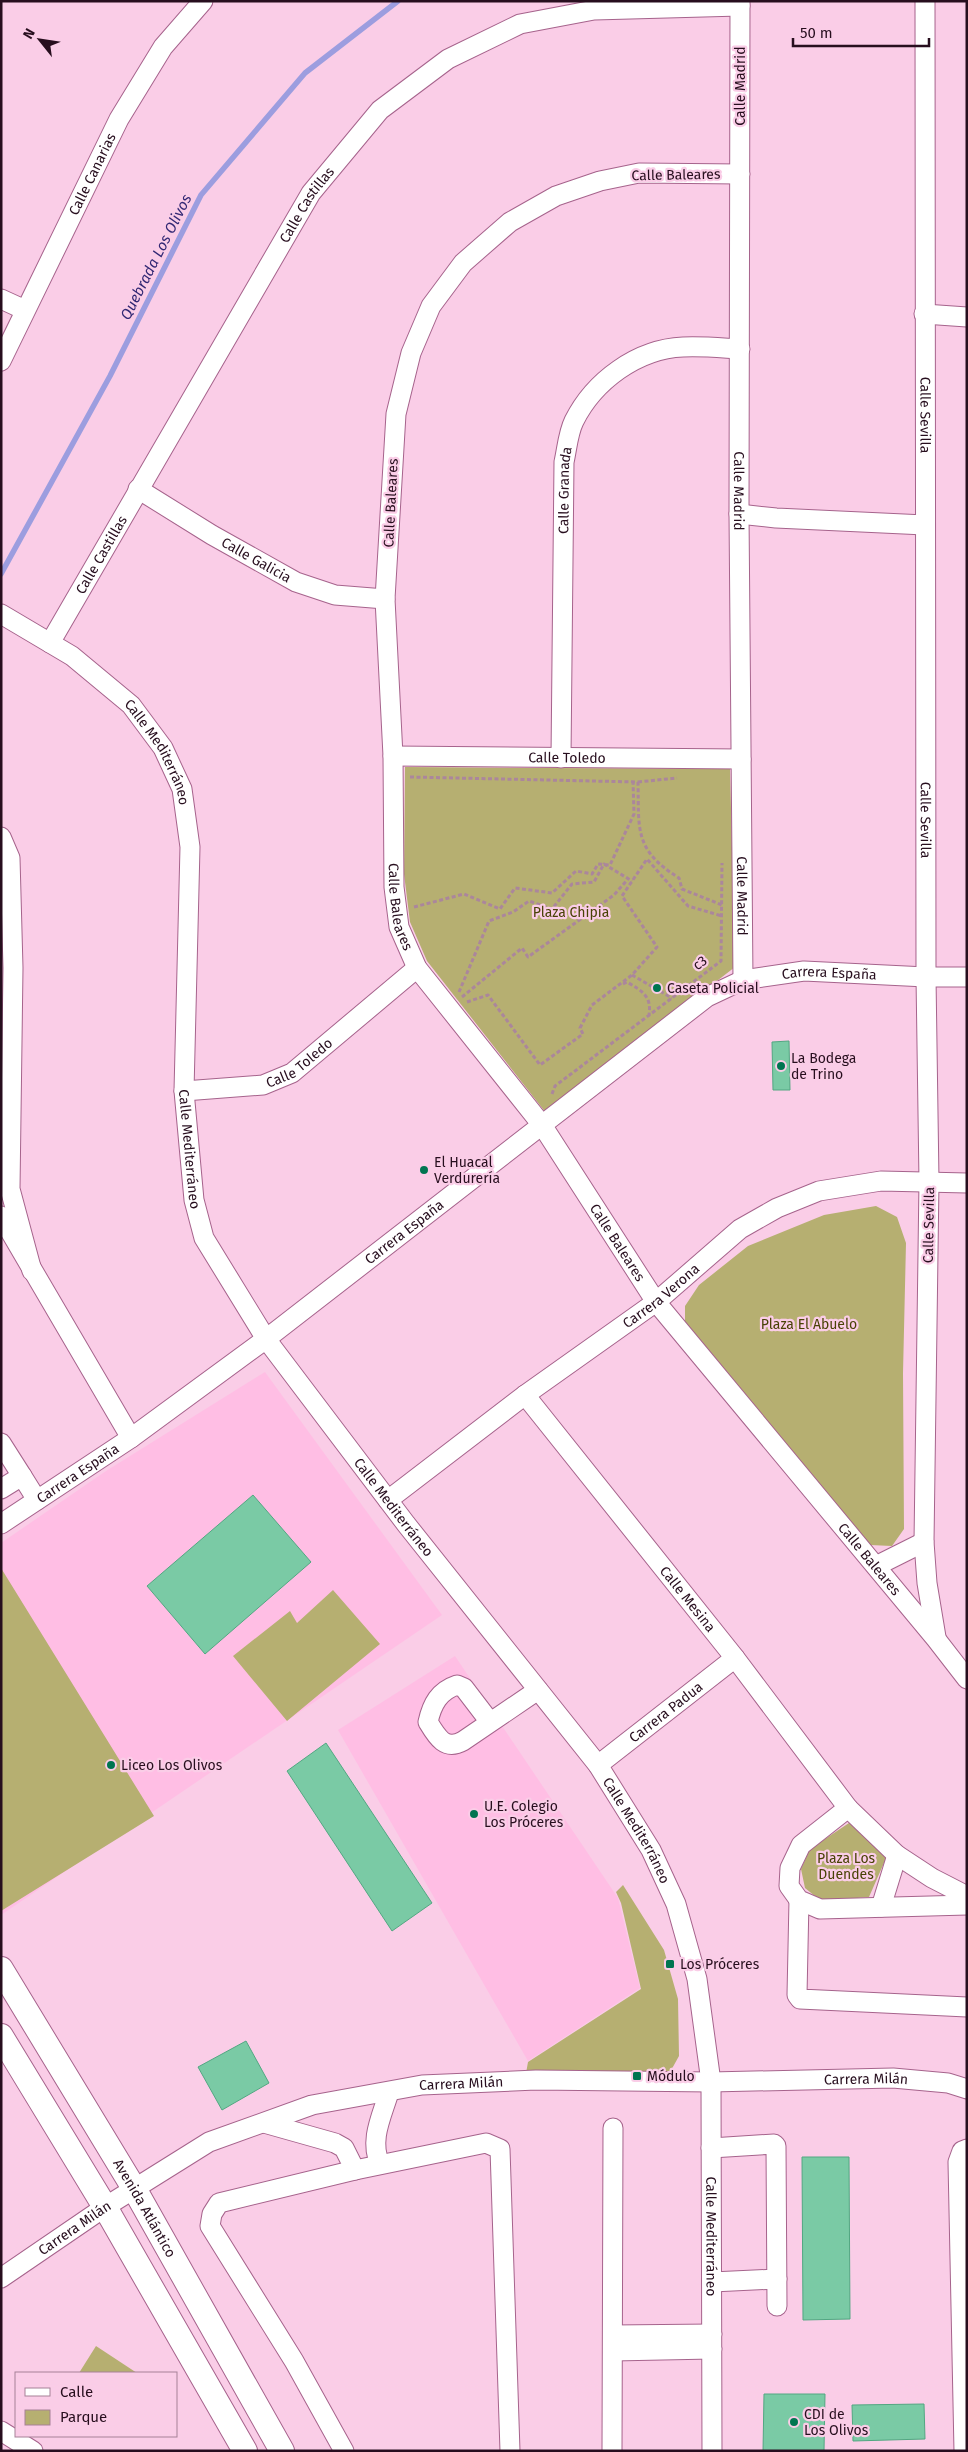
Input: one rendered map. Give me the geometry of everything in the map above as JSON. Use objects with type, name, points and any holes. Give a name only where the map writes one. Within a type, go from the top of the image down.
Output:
[{"type":"main road","name":"Avenida Atlántico","points":[[1,1970],[135,2190],[282,2451]]},
{"type":"main road","points":[[1,2036],[105,2207],[245,2451]]},
{"type":"street","name":"Calle Canarias","points":[[1,361],[119,119],[164,48],[203,1]]},
{"type":"street","name":"Calle Sevilla","points":[[925,1],[926,978],[929,1181],[924,1542],[927,1583],[936,1638]]},
{"type":"street","name":"Calle Madrid","points":[[740,4],[739,514],[743,980]]},
{"type":"street","name":"Calle Castillas","points":[[50,643],[311,192],[380,110],[448,59],[520,24],[594,10],[740,4]]},
{"type":"street","name":"Calle Baleares","points":[[740,174],[639,173],[600,181],[556,196],[510,222],[463,263],[431,306],[411,353],[396,414],[385,600],[393,756],[394,887],[399,928],[417,968],[542,1126],[656,1302],[936,1638],[967,1679]]},
{"type":"street","points":[[1,299],[25,310]]},
{"type":"street","points":[[924,314],[967,317]]},
{"type":"street","name":"Calle Granada","points":[[560,758],[564,462],[573,423],[590,396],[616,371],[652,353],[682,347],[740,349]]},
{"type":"street","name":"Calle Galicia","points":[[138,489],[212,535],[296,582],[335,595],[385,600]]},
{"type":"street","points":[[739,514],[776,518],[925,525]]},
{"type":"street","name":"Calle Mediterráneo","points":[[1,614],[72,656],[131,705],[163,748],[182,789],[190,847],[184,1091],[194,1200],[204,1238],[266,1340],[388,1500],[598,1764],[651,1850],[676,1904],[698,1979],[711,2082],[712,2451]]},
{"type":"street","name":"Calle Toledo","points":[[393,756],[741,759]]},
{"type":"street","points":[[1,837],[10,858],[13,968],[10,1189],[32,1271]]},
{"type":"street","name":"Calle Toledo","points":[[184,1091],[263,1085],[292,1073],[417,968]]},
{"type":"street","name":"Carrera España","points":[[1,1524],[131,1438],[266,1340],[707,997],[743,980],[804,971],[926,978],[967,977]]},
{"type":"street","name":"Carrera Verona","points":[[388,1500],[525,1395],[656,1302],[740,1229],[777,1208],[819,1191],[881,1181],[967,1183]]},
{"type":"street","points":[[1,1216],[131,1438]]},
{"type":"street","name":"Calle Mesina","points":[[525,1395],[734,1658],[848,1808],[897,1855],[932,1878],[967,1896]]},
{"type":"street","points":[[1,1442],[37,1500]]},
{"type":"street","points":[[1,1489],[22,1476]]},
{"type":"street","points":[[876,1566],[924,1542]]},
{"type":"street","name":"Carrera Padua","points":[[598,1764],[734,1658]]},
{"type":"street","points":[[490,1722],[538,1690]]},
{"type":"street","points":[[848,1808],[801,1845],[790,1868],[789,1886],[799,1900],[820,1909],[967,1905]]},
{"type":"street","points":[[881,1907],[897,1855]]},
{"type":"street","points":[[799,1900],[797,1995],[800,1999],[967,2006]]},
{"type":"street","name":"Carrera Milán","points":[[1,2278],[105,2207],[209,2142],[312,2105],[422,2085],[536,2080],[711,2082],[893,2078],[948,2082],[967,2090]]},
{"type":"street","points":[[380,2164],[375,2153],[375,2140],[389,2092]]},
{"type":"street","points":[[264,2123],[335,2143],[344,2148],[355,2170]]},
{"type":"street","points":[[612,2451],[613,2128]]},
{"type":"street","points":[[344,2451],[294,2360],[210,2226],[212,2214],[220,2203],[380,2164],[486,2143],[500,2149],[510,2451]]},
{"type":"street","points":[[711,2148],[774,2144],[776,2146],[778,2306]]},
{"type":"street","points":[[964,2451],[963,2220],[958,2162],[962,2151],[967,2149]]},
{"type":"street","points":[[712,2282],[777,2279]]},
{"type":"street","points":[[613,2343],[712,2342]]},
{"type":"street","points":[[1,2431],[33,2451]]},
{"type":"path","points":[[408,786],[408,776],[638,782],[685,778]]},
{"type":"path","points":[[410,900],[411,908],[464,894],[500,909],[515,888],[552,893],[576,871],[592,874],[598,864],[610,865],[634,814],[633,781]]},
{"type":"path","points":[[638,782],[639,822],[643,845],[662,868],[679,878],[682,889],[722,905]]},
{"type":"path","name":"c3","points":[[549,1102],[555,1086],[721,961],[722,855]]},
{"type":"path","points":[[620,986],[657,947],[622,896],[646,859],[688,906],[722,916]]},
{"type":"path","points":[[604,864],[632,881]]},
{"type":"path","points":[[604,864],[594,882],[572,884],[552,909],[529,901],[513,912],[489,921],[460,997],[522,948],[528,957],[614,894],[628,879]]},
{"type":"path","points":[[632,975],[672,998]]},
{"type":"path","points":[[462,1004],[488,995],[540,1065],[583,1034],[580,1028],[592,1005],[627,982],[646,994],[651,1006],[649,1016]]},
{"type":"shaded area","name":"Liceo Los Olivos","points":[[265,1372],[442,1615],[1,1915],[1,1543],[106,1471]]},
{"type":"shaded area","name":"U.E. Colegio Los Próceres","points":[[455,1656],[618,1898],[640,1988],[528,2061],[338,1730]]},
{"type":"green space","name":"Plaza Chipia","points":[[405,767],[730,769],[735,967],[546,1113],[427,961],[410,922],[404,874]]},
{"type":"green space","name":"Plaza El Abuelo","points":[[876,1206],[897,1217],[906,1243],[903,1373],[904,1529],[892,1546],[870,1545],[685,1323],[685,1306],[699,1285],[748,1246],[824,1215]]},
{"type":"green space","points":[[1,1568],[154,1816],[1,1911]]},
{"type":"green space","points":[[333,1590],[380,1644],[287,1721],[233,1656],[290,1611],[297,1623]]},
{"type":"green space","name":"Plaza Los Duendes","points":[[852,1821],[887,1856],[869,1897],[821,1901],[805,1888],[801,1869],[810,1849]]},
{"type":"green space","points":[[623,1885],[664,1950],[678,1999],[679,2056],[669,2074],[525,2079],[528,2062],[641,1989],[621,1903],[616,1892]]},
{"type":"green space","points":[[96,2346],[135,2372],[80,2372]]},
{"type":"building","name":"La Bodega de Trino","points":[[789,1041],[790,1090],[773,1090],[772,1042]]},
{"type":"building","points":[[253,1495],[311,1562],[205,1654],[147,1586]]},
{"type":"building","points":[[326,1743],[432,1903],[392,1931],[287,1771]]},
{"type":"building","points":[[246,2041],[269,2083],[222,2110],[198,2067]]},
{"type":"building","points":[[802,2157],[849,2157],[850,2319],[803,2320]]},
{"type":"building","name":"CDI de Los Olivos","points":[[764,2394],[825,2394],[824,2451],[763,2451]]},
{"type":"building","points":[[924,2404],[925,2439],[853,2441],[852,2405]]},
{"type":"waterway","name":"Quebrada Los Olivos","points":[[1,574],[110,376],[201,195],[305,73],[398,1]]},
{"type":"place","name":"Caseta Policial","points":[[657,988]]},
{"type":"place","name":"La Bodega de Trino","points":[[781,1066]]},
{"type":"place","name":"El Huacal Verdurería","points":[[424,1170]]},
{"type":"place","name":"Liceo Los Olivos","points":[[111,1765]]},
{"type":"place","name":"U.E. Colegio Los Próceres","points":[[474,1814]]},
{"type":"place","name":"Los Próceres","points":[[670,1964]]},
{"type":"place","name":"Módulo","points":[[637,2076]]},
{"type":"place","name":"CDI de Los Olivos","points":[[794,2422]]}]
